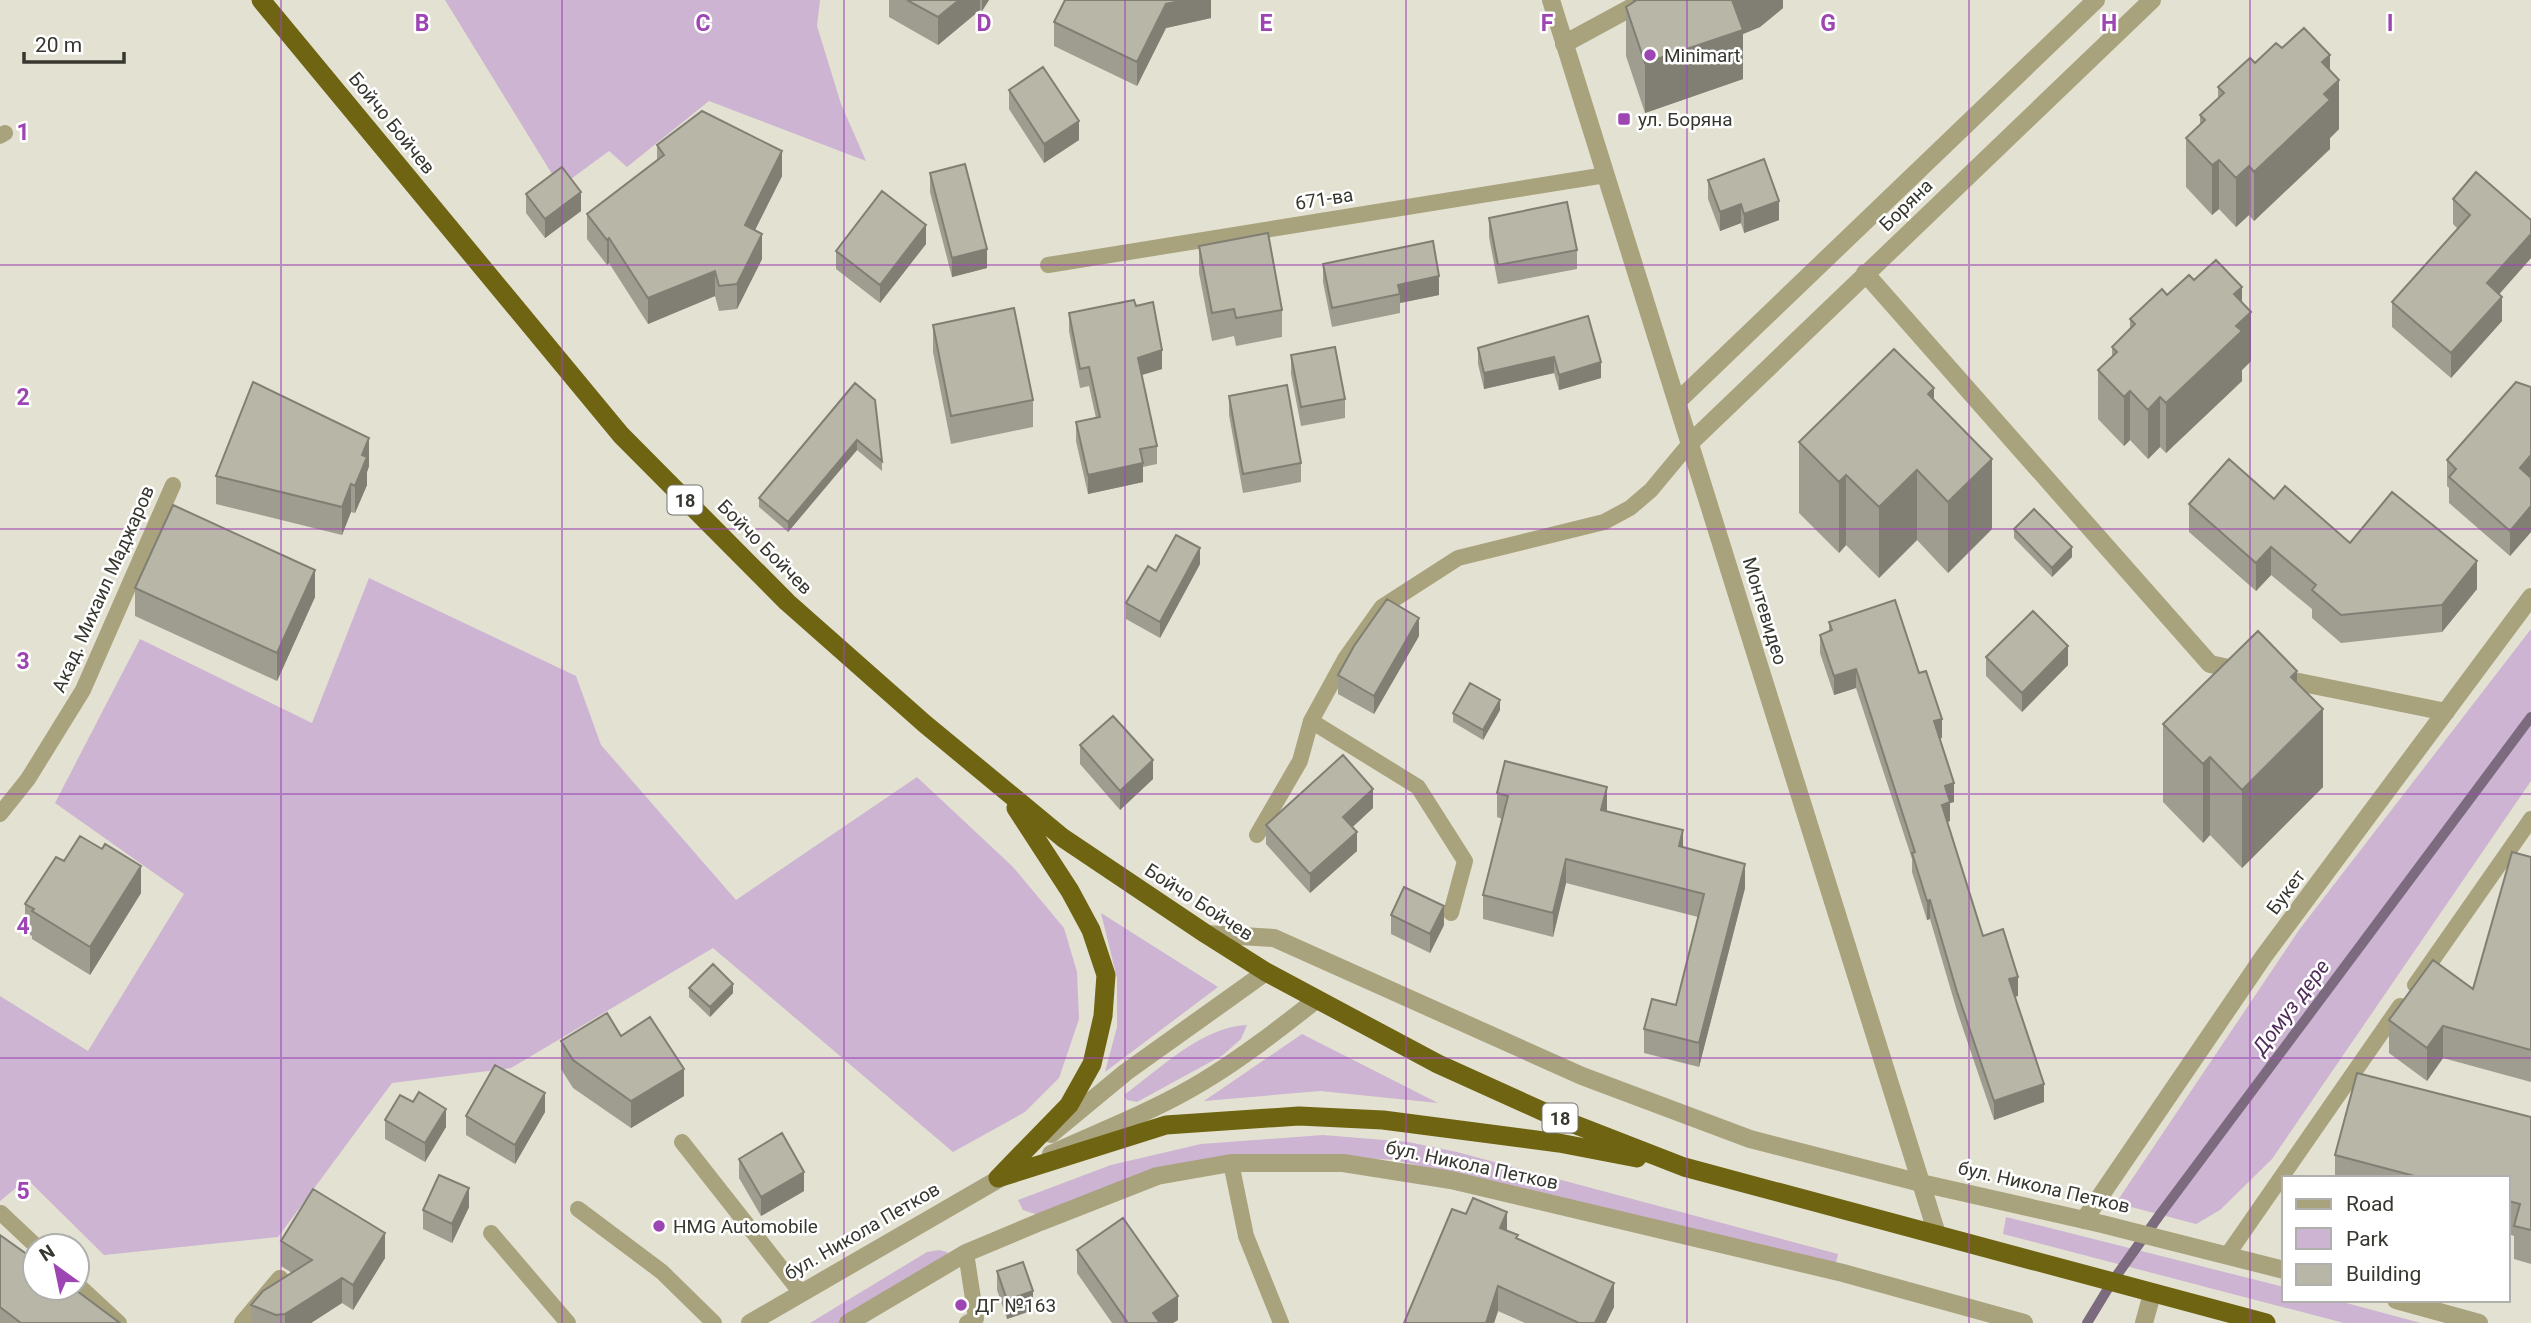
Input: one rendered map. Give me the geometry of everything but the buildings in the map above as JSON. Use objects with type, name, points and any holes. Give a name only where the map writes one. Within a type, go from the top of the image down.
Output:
[{"type":"highway","name":"Бойчо Бойчев","points":[[261,0],[621,435],[787,602],[1063,838],[1266,972]]},
{"type":"highway","points":[[998,1178],[1069,1105],[1092,1064],[1102,1016],[1106,975],[1091,930],[1070,891],[1006,792]]},
{"type":"highway","name":"18","points":[[1266,972],[1437,1064],[1553,1116],[1685,1167],[2266,1323]]},
{"type":"highway","points":[[998,1178],[1166,1125],[1299,1116],[1383,1120],[1559,1143],[1685,1167]]},
{"type":"street","name":"Монтевидео","points":[[1551,0],[1937,1234]]},
{"type":"street","points":[[1564,44],[1645,0]]},
{"type":"street","name":"Боряна","points":[[1678,401],[2096,0]]},
{"type":"street","name":"Боряна","points":[[1690,442],[2152,0]]},
{"type":"street","points":[[1865,274],[2210,664],[2446,712]]},
{"type":"street","name":"Букет","points":[[2084,1220],[2264,956],[2531,597]]},
{"type":"street","name":"бул. Никола Петков","points":[[1206,934],[1274,937],[1582,1076],[1751,1139],[1921,1183],[2228,1254],[2282,1269]]},
{"type":"street","name":"бул. Никола Петков","points":[[998,1178],[1126,1072],[1266,972]]},
{"type":"street","name":"бул. Никола Петков","points":[[750,1323],[998,1178],[1168,1101],[1202,1082],[1316,1000]]},
{"type":"street","name":"бул. Никола Петков","points":[[848,1323],[966,1254],[1157,1176],[1231,1163],[1343,1164],[1451,1180],[1843,1273],[2024,1323]]},
{"type":"street","points":[[243,1323],[280,1279]]},
{"type":"street","points":[[2144,1323],[2152,1294]]},
{"type":"street","points":[[2403,1302],[2479,1323]]},
{"type":"lane","name":"671-ва","points":[[1048,265],[1605,175]]},
{"type":"lane","points":[[1257,835],[1300,761],[1311,721],[1345,659],[1382,607],[1458,558],[1604,522],[1630,508],[1651,491],[1690,442]]},
{"type":"lane","name":"Акад. Михаил Маджаров","points":[[0,814],[27,779],[83,690],[173,485]]},
{"type":"lane","points":[[1311,721],[1418,787],[1465,861],[1451,913]]},
{"type":"lane","points":[[2282,1176],[2531,819]]},
{"type":"lane","points":[[682,1142],[801,1293]]},
{"type":"lane","points":[[1231,1163],[1246,1236],[1280,1323]]},
{"type":"lane","points":[[2228,1254],[2282,1176]]},
{"type":"lane","points":[[578,1209],[662,1272],[714,1323]]},
{"type":"lane","points":[[1,1213],[21,1232]]},
{"type":"lane","points":[[491,1233],[568,1323]]},
{"type":"lane","points":[[966,1254],[976,1318],[968,1323]]},
{"type":"lane","points":[[91,1297],[119,1323]]},
{"type":"green space","points":[[445,0],[820,0],[817,26],[841,104],[866,161],[709,101],[627,167],[609,151],[560,187]]},
{"type":"green space","points":[[369,578],[576,676],[601,745],[736,900],[917,777],[1013,867],[1064,928],[1077,972],[1079,1019],[1059,1078],[1025,1112],[953,1152],[713,948],[511,1068],[392,1083],[278,1237],[104,1255],[91,1242],[91,1232],[81,1232],[27,1179],[0,1201],[0,996],[88,1051],[184,894],[55,803],[140,639],[312,723]]},
{"type":"green space","points":[[2531,629],[2531,781],[2272,1159],[2220,1210],[2196,1224],[2116,1203],[2299,930]]},
{"type":"green space","points":[[1101,913],[1218,987],[1105,1072],[1117,1027],[1117,978]]},
{"type":"green space","points":[[1247,1025],[1241,1039],[1223,1055],[1137,1102],[1127,1100],[1124,1095],[1197,1041],[1213,1033]]},
{"type":"green space","points":[[1302,1034],[1438,1103],[1320,1091],[1204,1101]]},
{"type":"green space","points":[[1323,1135],[1408,1142],[1457,1152],[1838,1254],[1835,1267],[1395,1160],[1295,1154],[1207,1159],[1038,1215],[1023,1210],[1018,1200],[1111,1165],[1201,1144]]},
{"type":"green space","points":[[2006,1217],[2282,1286],[2282,1302],[2342,1302],[2421,1323],[2344,1323],[2003,1234]]},
{"type":"green space","points":[[927,1252],[947,1252],[950,1260],[849,1323],[810,1323]]},
{"type":"waterway","name":"Домуз дере","points":[[2087,1323],[2112,1282],[2161,1213],[2531,717]]},
{"type":"place","name":"Minimart","points":[[1650,55]]},
{"type":"place","name":"ул. Боряна","points":[[1624,119]]},
{"type":"place","name":"HMG Automobile","points":[[659,1226]]},
{"type":"place","name":"ДГ №163","points":[[961,1305]]}]
